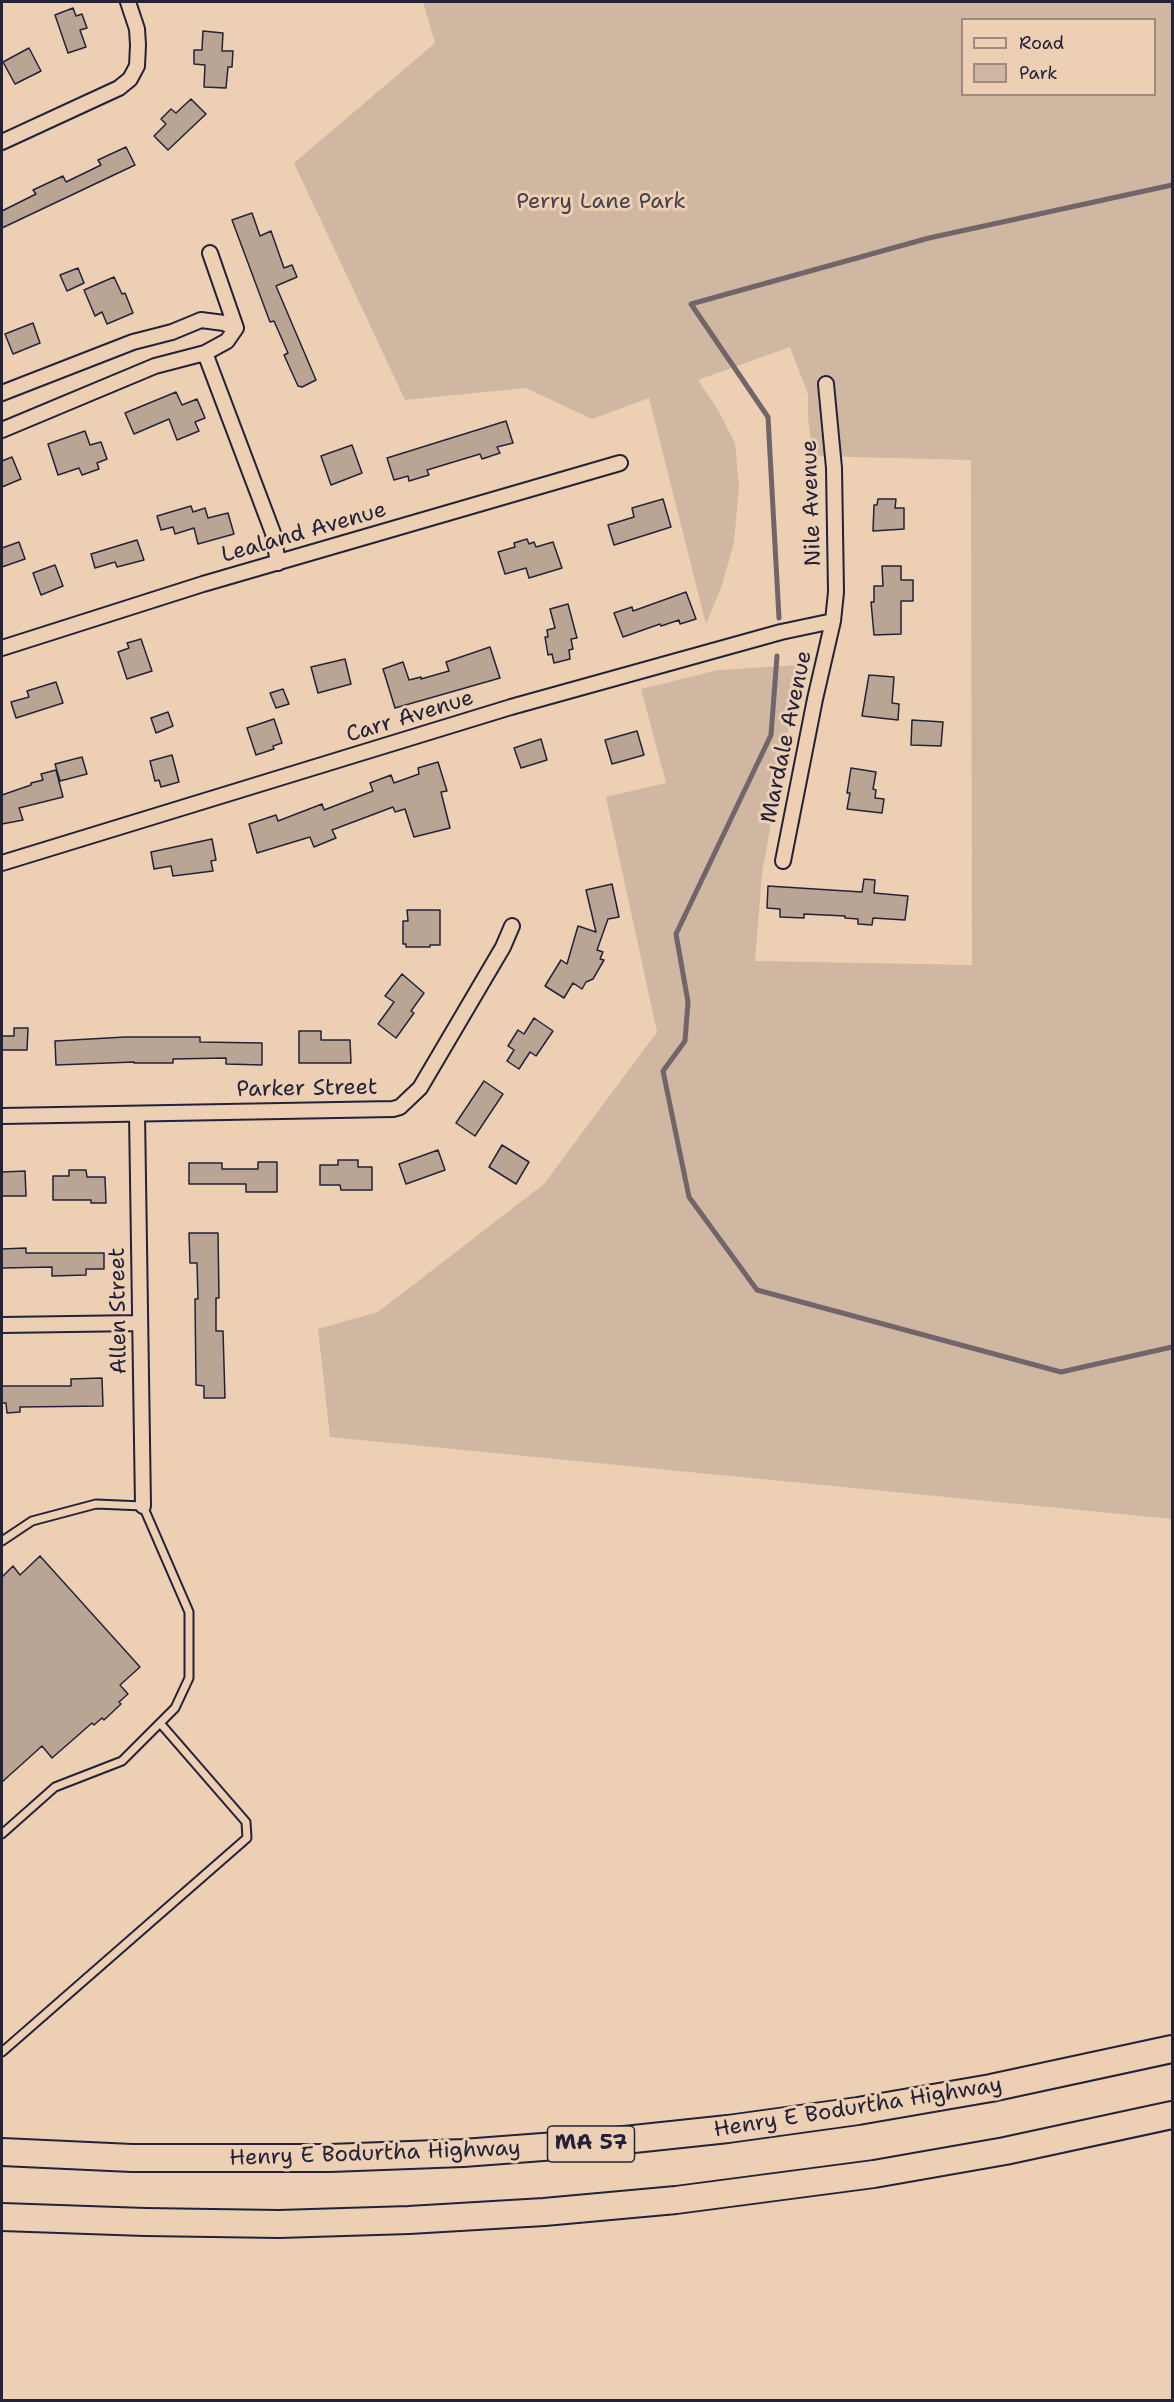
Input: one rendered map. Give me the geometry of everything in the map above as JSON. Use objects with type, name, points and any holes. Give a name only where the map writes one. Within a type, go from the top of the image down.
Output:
[{"type":"highway","name":"Henry E Bodurtha Highway","points":[[2,2152],[132,2158],[264,2159],[396,2157],[553,2147],[728,2130],[858,2111],[991,2088],[1173,2049]]},
{"type":"highway","points":[[2,2217],[157,2223],[279,2224],[409,2220],[544,2212],[700,2197],[874,2174],[1005,2151],[1173,2115]]},
{"type":"street","points":[[2,142],[119,88],[130,79],[137,66],[138,45],[128,2]]},
{"type":"street","points":[[210,253],[236,328]]},
{"type":"street","points":[[2,393],[134,342],[172,332],[201,320],[224,323],[236,328]]},
{"type":"street","points":[[2,430],[155,366],[205,353],[227,341],[236,328]]},
{"type":"street","points":[[205,353],[273,533],[278,563]]},
{"type":"street","name":"Nile Avenue","points":[[826,384],[836,500],[836,591],[833,621]]},
{"type":"street","name":"Lealand Avenue","points":[[2,648],[278,563],[620,463]]},
{"type":"street","name":"Mardale Avenue","points":[[783,861],[833,621]]},
{"type":"street","name":"Carr Avenue","points":[[2,863],[512,707],[782,632],[833,621]]},
{"type":"street","name":"Parker Street","points":[[2,1116],[393,1109],[400,1107],[427,1078],[504,947],[512,926]]},
{"type":"street","name":"Allen Street","points":[[137,1114],[143,1506]]},
{"type":"street","points":[[2,1325],[140,1323]]},
{"type":"lane","points":[[2,1541],[32,1521],[96,1504],[143,1506],[189,1612],[189,1678],[175,1708],[122,1761],[55,1787],[2,1834]]},
{"type":"lane","points":[[2,2052],[247,1838],[246,1822],[159,1723]]},
{"type":"green space","name":"Perry Lane Park","points":[[423,2],[1172,2],[1172,1519],[330,1437],[318,1329],[378,1312],[544,1184],[657,1032],[606,797],[666,783],[641,689],[718,670],[800,665],[762,873],[755,961],[972,965],[971,460],[813,456],[808,418],[808,394],[790,347],[698,380],[718,410],[735,443],[739,487],[734,543],[721,588],[706,624],[649,398],[592,419],[526,388],[405,400],[294,163],[435,43]]},
{"type":"building","points":[[73,8],[76,16],[82,14],[87,28],[80,30],[86,47],[68,53],[55,15]]},
{"type":"building","points":[[203,31],[223,33],[222,51],[233,51],[232,67],[228,67],[226,88],[204,87],[205,65],[194,64],[194,50],[202,50]]},
{"type":"building","points":[[29,48],[41,71],[15,84],[3,62]]},
{"type":"building","points":[[191,99],[206,114],[168,150],[154,136],[166,124],[161,119],[171,109],[176,113]]},
{"type":"building","points":[[126,147],[135,165],[2,228],[2,211],[36,194],[33,190],[63,176],[66,182],[101,165],[98,160]]},
{"type":"building","points":[[252,213],[260,236],[271,231],[284,268],[292,265],[297,277],[276,286],[316,380],[302,387],[298,386],[284,355],[288,353],[274,321],[270,322],[232,220]]},
{"type":"building","points":[[78,268],[84,283],[67,291],[60,275]]},
{"type":"building","points":[[114,277],[122,294],[125,293],[133,313],[107,324],[102,312],[95,316],[84,290]]},
{"type":"building","points":[[33,323],[40,343],[13,354],[5,334]]},
{"type":"building","points":[[176,392],[182,405],[197,399],[205,418],[195,422],[199,431],[177,440],[169,419],[134,434],[125,413]]},
{"type":"building","points":[[506,421],[513,443],[497,447],[500,453],[482,459],[480,454],[427,470],[429,475],[409,481],[408,476],[394,480],[387,458]]},
{"type":"building","points":[[85,431],[90,445],[101,442],[107,459],[97,463],[99,469],[82,475],[79,468],[58,475],[48,444]]},
{"type":"building","points":[[352,445],[362,473],[331,485],[321,456]]},
{"type":"building","points":[[12,457],[21,479],[2,487],[2,461]]},
{"type":"building","points":[[663,499],[671,527],[614,545],[608,525],[634,517],[632,508]]},
{"type":"building","points":[[878,499],[896,499],[895,508],[904,508],[904,529],[873,531],[874,505],[877,505]]},
{"type":"building","points":[[191,506],[193,512],[205,508],[208,518],[228,513],[234,534],[198,544],[194,528],[175,534],[173,527],[161,530],[157,516]]},
{"type":"building","points":[[527,539],[529,544],[534,542],[536,547],[553,542],[562,568],[529,578],[526,568],[505,574],[498,552],[515,547],[514,543]]},
{"type":"building","points":[[137,540],[144,560],[117,567],[115,562],[95,568],[91,554]]},
{"type":"building","points":[[19,542],[25,559],[2,567],[2,548]]},
{"type":"building","points":[[55,565],[63,586],[41,595],[33,573]]},
{"type":"building","points":[[882,566],[901,566],[901,580],[913,580],[913,601],[901,601],[901,634],[874,635],[871,602],[874,602],[874,586],[883,586]]},
{"type":"building","points":[[686,592],[696,619],[680,624],[679,620],[661,626],[660,624],[623,637],[614,613],[632,607],[633,611]]},
{"type":"building","points":[[568,604],[577,638],[571,639],[573,649],[569,650],[570,659],[554,663],[552,654],[548,655],[545,637],[548,637],[547,630],[555,628],[550,609]]},
{"type":"building","points":[[141,639],[152,671],[127,679],[118,652],[129,648],[127,643]]},
{"type":"building","points":[[490,647],[500,678],[395,708],[383,669],[403,662],[409,680],[421,677],[421,679],[449,671],[446,662]]},
{"type":"building","points":[[345,659],[351,684],[318,693],[311,667]]},
{"type":"building","points":[[869,675],[894,677],[892,703],[899,704],[898,720],[862,716]]},
{"type":"building","points":[[56,682],[63,703],[16,718],[11,702],[29,697],[27,691]]},
{"type":"building","points":[[283,689],[289,704],[276,708],[270,693]]},
{"type":"building","points":[[168,712],[173,726],[156,733],[151,718]]},
{"type":"building","points":[[274,719],[282,743],[273,746],[274,749],[256,755],[247,728]]},
{"type":"building","points":[[912,720],[943,722],[941,746],[911,745]]},
{"type":"building","points":[[637,731],[644,755],[612,764],[605,740]]},
{"type":"building","points":[[541,739],[547,760],[521,768],[514,748]]},
{"type":"building","points":[[172,755],[179,782],[161,787],[159,780],[155,781],[150,761]]},
{"type":"building","points":[[82,757],[87,774],[60,781],[55,764]]},
{"type":"building","points":[[438,762],[447,791],[441,792],[450,828],[414,837],[405,809],[395,812],[393,807],[332,830],[336,838],[314,847],[310,837],[257,853],[249,824],[276,815],[278,821],[322,804],[324,810],[373,791],[370,783],[391,775],[394,783],[419,774],[418,768]]},
{"type":"building","points":[[851,768],[876,772],[873,789],[876,790],[875,798],[884,799],[882,813],[847,809]]},
{"type":"building","points":[[56,770],[63,797],[19,808],[23,820],[2,824],[2,795],[43,780],[41,774]]},
{"type":"building","points":[[212,839],[216,860],[211,861],[213,871],[173,876],[171,866],[154,869],[151,852]]},
{"type":"building","points":[[864,879],[875,880],[874,893],[908,896],[905,920],[873,918],[872,925],[858,924],[858,919],[845,918],[845,916],[804,914],[804,918],[780,917],[780,909],[767,908],[768,886],[862,892]]},
{"type":"building","points":[[612,884],[619,917],[608,919],[597,950],[603,952],[600,959],[604,960],[593,979],[586,982],[582,989],[573,983],[564,998],[545,986],[561,960],[567,964],[578,926],[596,932],[586,890]]},
{"type":"building","points":[[407,910],[440,910],[440,945],[406,947],[406,944],[403,944],[403,921],[408,921]]},
{"type":"building","points":[[402,974],[424,993],[411,1011],[414,1013],[396,1038],[378,1024],[394,1002],[385,996]]},
{"type":"building","points":[[534,1018],[553,1031],[536,1056],[530,1052],[519,1069],[507,1061],[514,1050],[508,1046],[518,1030],[524,1034]]},
{"type":"building","points":[[14,1028],[28,1028],[27,1050],[2,1050],[2,1036],[14,1036]]},
{"type":"building","points":[[299,1031],[321,1031],[321,1040],[350,1040],[351,1063],[299,1063]]},
{"type":"building","points":[[125,1037],[200,1037],[200,1042],[262,1043],[262,1065],[226,1064],[226,1058],[173,1059],[173,1063],[56,1065],[55,1041]]},
{"type":"building","points":[[484,1081],[503,1094],[475,1136],[456,1123]]},
{"type":"building","points":[[502,1145],[529,1162],[516,1184],[489,1167]]},
{"type":"building","points":[[438,1150],[445,1170],[406,1184],[399,1164]]},
{"type":"building","points":[[338,1160],[358,1160],[358,1167],[372,1167],[372,1190],[341,1190],[340,1185],[320,1185],[320,1165],[338,1165]]},
{"type":"building","points":[[258,1162],[277,1162],[277,1192],[246,1192],[246,1184],[189,1184],[189,1163],[222,1163],[222,1169],[258,1169]]},
{"type":"building","points":[[69,1170],[86,1170],[87,1177],[105,1177],[106,1203],[91,1203],[91,1200],[53,1200],[53,1176],[69,1176]]},
{"type":"building","points":[[25,1171],[26,1196],[2,1196],[2,1172]]},
{"type":"building","points":[[189,1233],[218,1233],[219,1298],[216,1298],[216,1331],[223,1331],[225,1398],[204,1398],[204,1386],[196,1385],[197,1263],[190,1263]]},
{"type":"building","points":[[26,1248],[26,1253],[104,1253],[104,1269],[86,1269],[86,1275],[52,1276],[52,1267],[2,1268],[2,1249]]},
{"type":"building","points":[[102,1378],[103,1406],[20,1407],[20,1412],[7,1413],[6,1403],[2,1403],[2,1386],[71,1386],[71,1379]]},
{"type":"building","points":[[40,1556],[140,1667],[120,1685],[128,1694],[104,1720],[102,1718],[94,1725],[92,1723],[52,1758],[42,1746],[2,1782],[2,1577],[13,1566],[20,1575]]},
{"type":"waterway","points":[[779,618],[768,417],[691,304],[929,238],[1172,185]]},
{"type":"waterway","points":[[777,656],[771,735],[676,934],[688,1002],[685,1041],[663,1071],[689,1197],[757,1290],[1061,1372],[1172,1347]]}]
